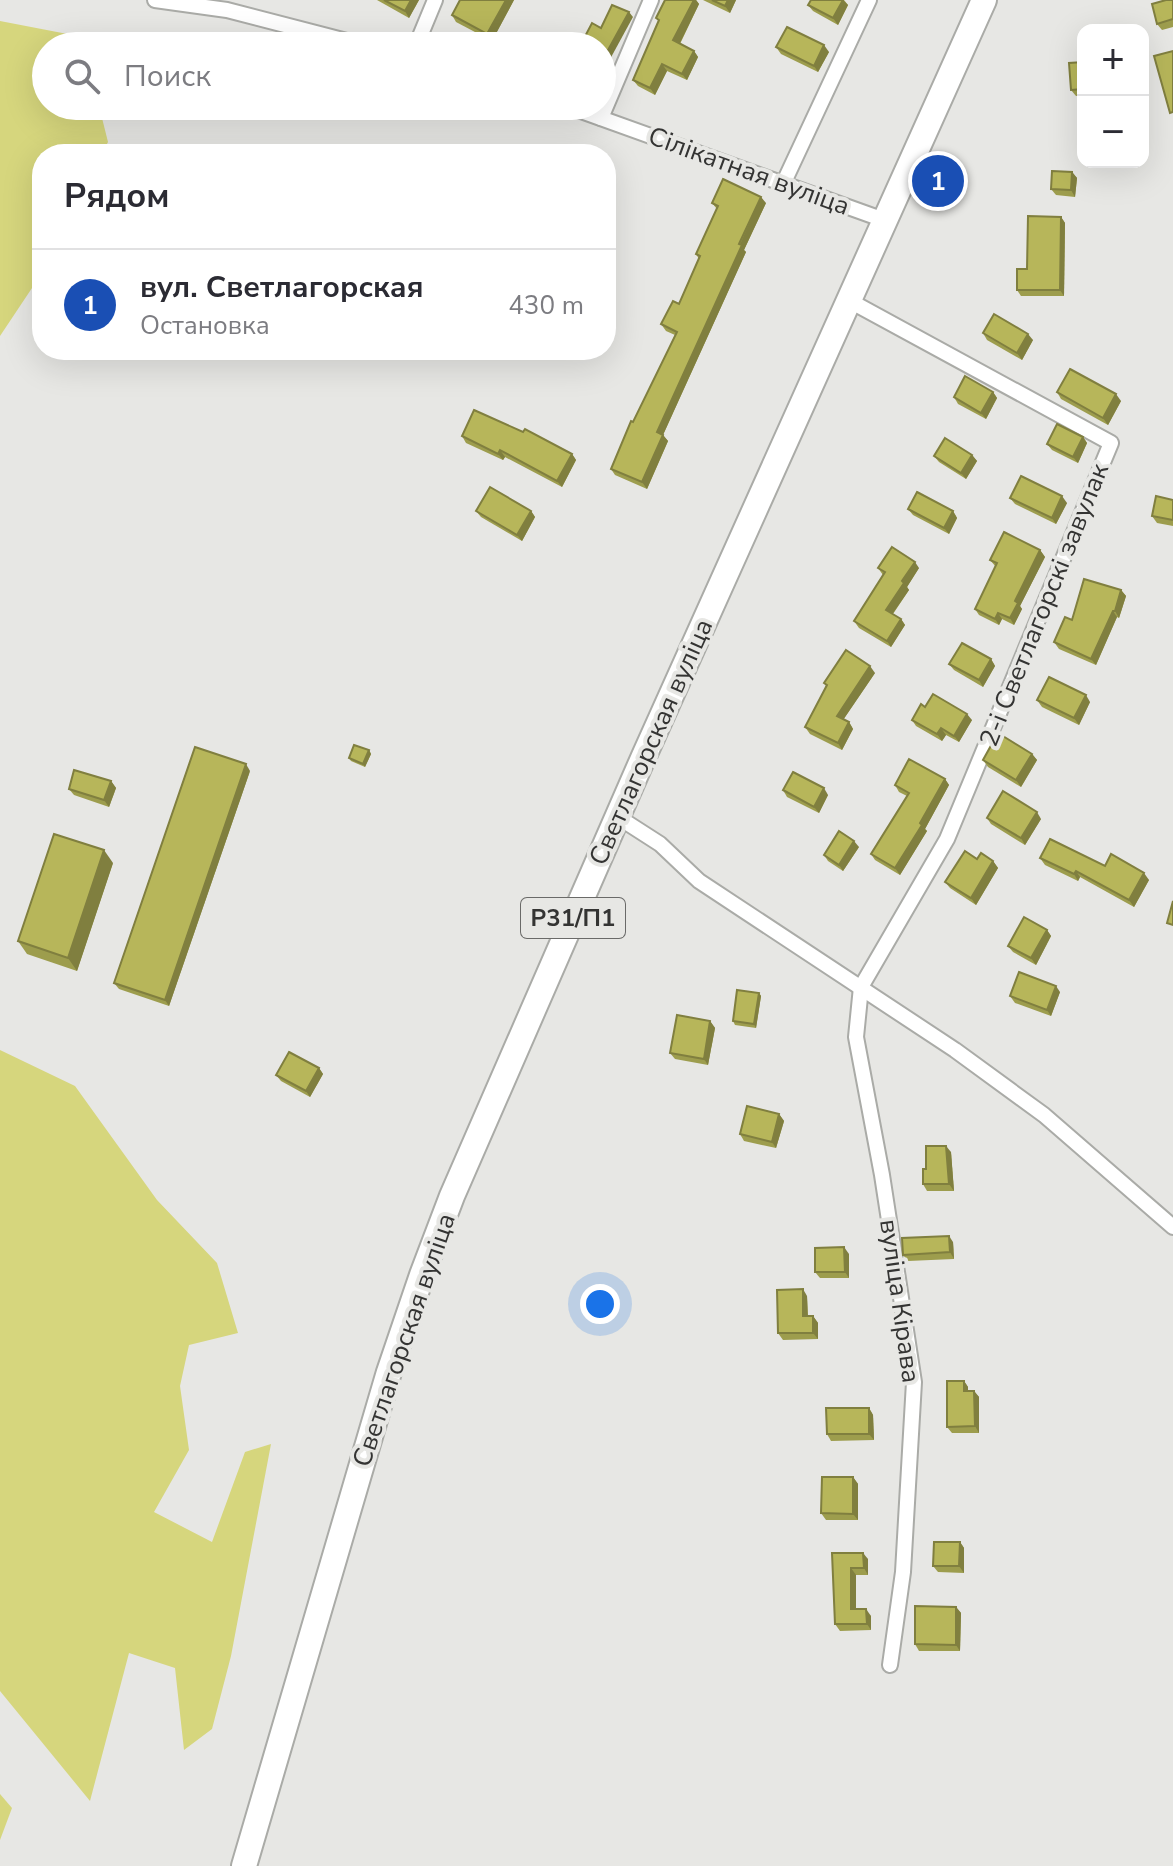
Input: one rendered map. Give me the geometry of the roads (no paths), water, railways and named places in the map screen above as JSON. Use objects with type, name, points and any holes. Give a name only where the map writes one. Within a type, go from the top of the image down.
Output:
[{"type":"main road","name":"Светлагорская вуліца","points":[[244,1866],[389,1372],[422,1275],[486,1115],[984,0]]},
{"type":"street","points":[[155,0],[229,5],[319,32]]},
{"type":"street","points":[[422,32],[435,0]]},
{"type":"street","points":[[616,83],[651,0]]},
{"type":"street","points":[[784,182],[869,0]]},
{"type":"street","name":"Сілікатная вуліца","points":[[607,120],[887,221]]},
{"type":"street","name":"2-і Светлагорскі завулак","points":[[850,301],[1111,443],[947,839],[861,987]]},
{"type":"street","points":[[618,817],[660,844],[699,881],[861,987],[1044,1115],[1173,1227]]},
{"type":"street","name":"вуліца Кірава","points":[[861,987],[856,1037],[882,1175],[914,1382],[903,1572],[890,1665]]},
{"type":"place","name":"вул. Светлагорская","points":[[938,181]]}]
